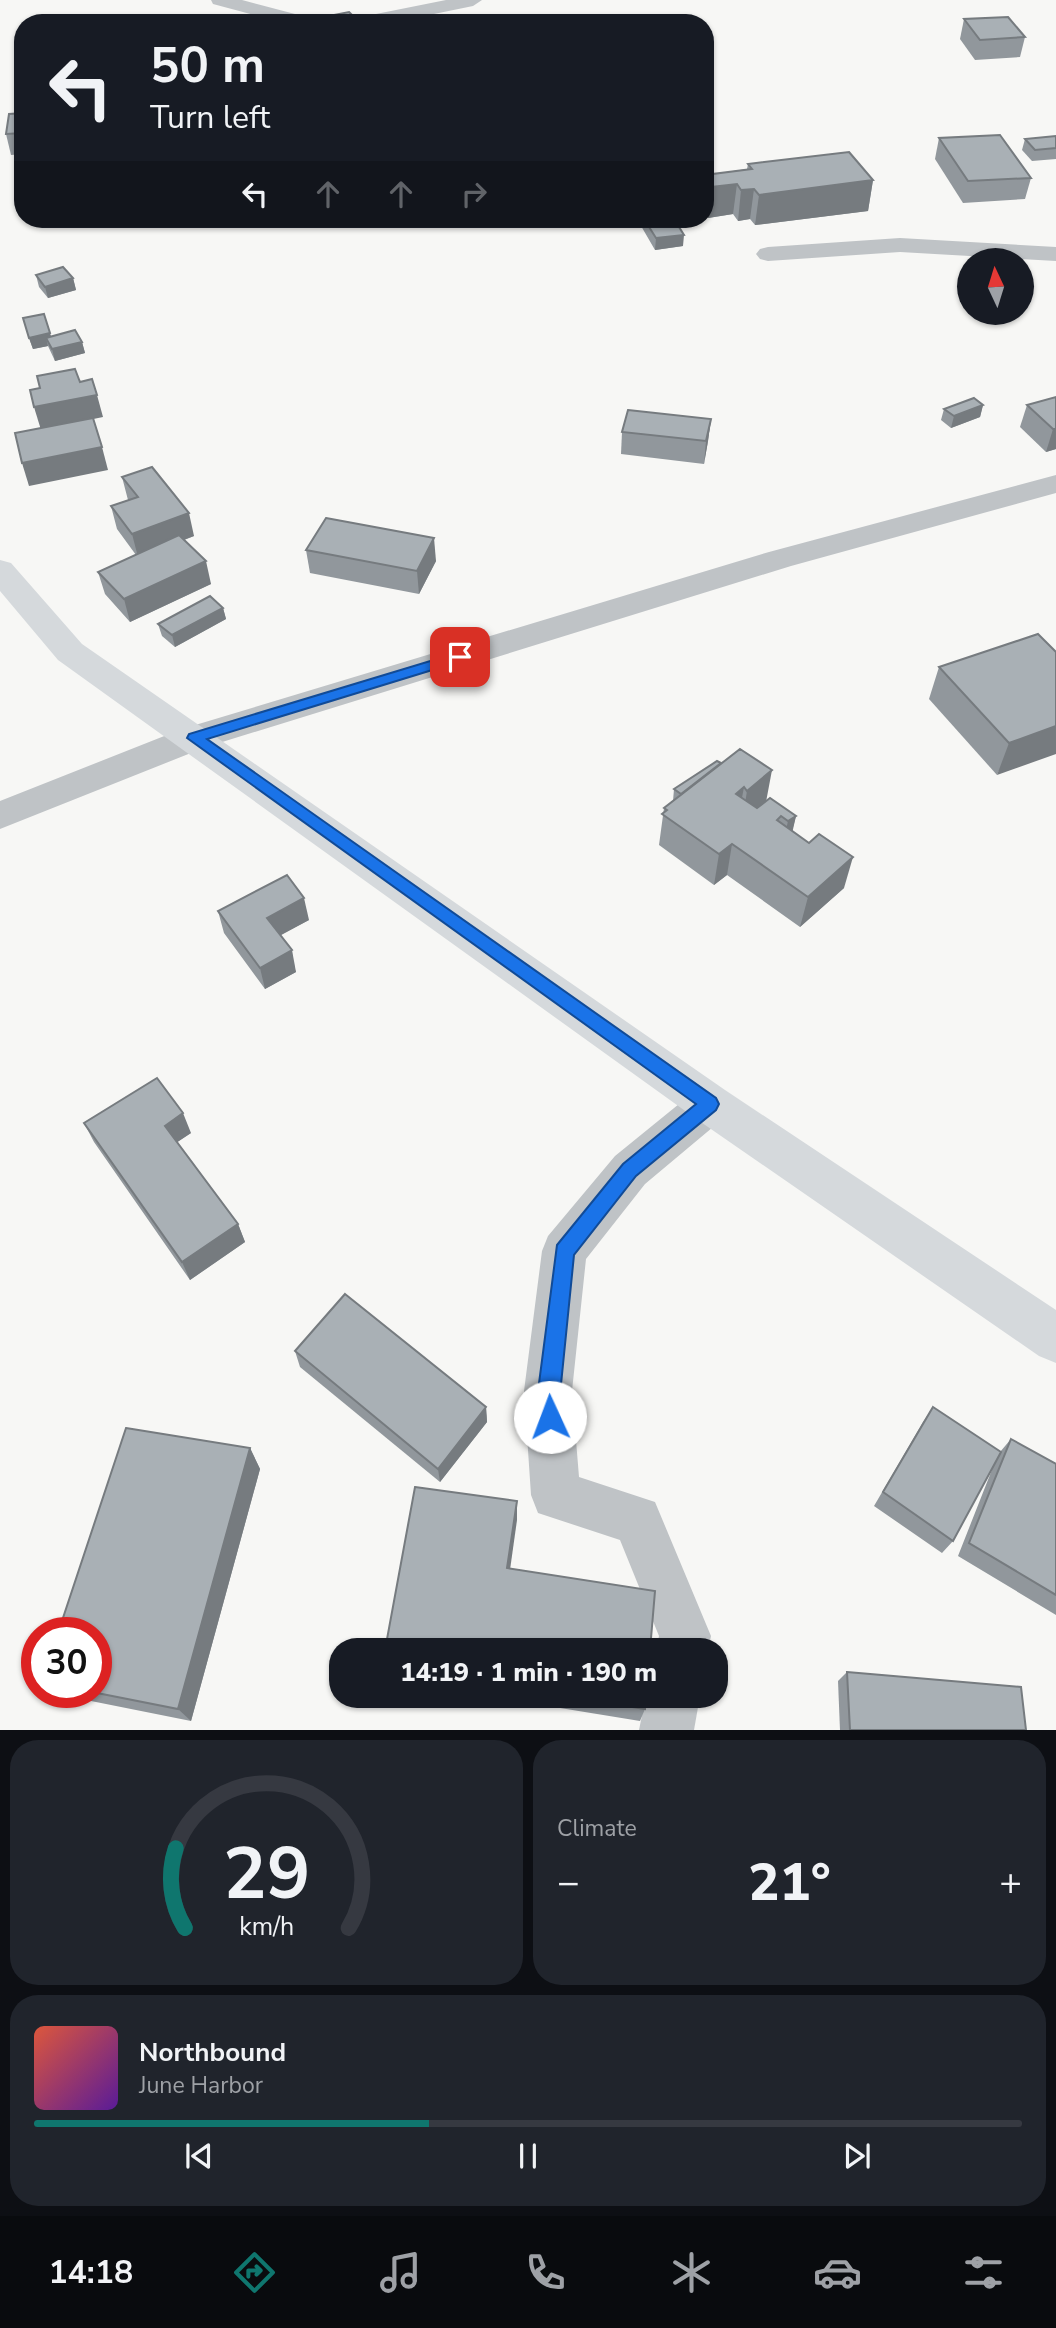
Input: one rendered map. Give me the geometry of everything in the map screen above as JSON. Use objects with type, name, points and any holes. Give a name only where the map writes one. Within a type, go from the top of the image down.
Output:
[{"type":"main road","points":[[0,570],[70,652],[710,1104],[1056,1339]]},
{"type":"street","points":[[220,0],[273,14]]},
{"type":"street","points":[[405,14],[473,0]]},
{"type":"street","points":[[768,254],[900,245],[1056,254]]},
{"type":"street","points":[[0,816],[194,738],[780,559],[1056,484]]},
{"type":"street","points":[[685,1638],[637,1520],[556,1495],[548,1391],[564,1251],[630,1170],[710,1104]]},
{"type":"street","points":[[666,1730],[671,1708]]},
{"type":"building","points":[[1008,17],[1025,37],[980,40],[964,19]]},
{"type":"building","points":[[9,114],[14,114],[14,134],[6,134]]},
{"type":"building","points":[[1000,135],[1031,178],[968,181],[939,138]]},
{"type":"building","points":[[1056,136],[1056,148],[1035,150],[1025,139]]},
{"type":"building","points":[[849,152],[873,180],[759,195],[754,189],[741,190],[737,184],[714,187],[714,174],[752,169],[748,164]]},
{"type":"building","points":[[650,228],[680,228],[684,235],[656,238]]},
{"type":"building","points":[[63,267],[73,278],[45,287],[36,275]]},
{"type":"building","points":[[44,314],[50,333],[29,338],[23,318]]},
{"type":"building","points":[[75,330],[82,342],[52,349],[46,338]]},
{"type":"building","points":[[75,369],[80,382],[92,379],[97,395],[34,407],[30,390],[40,388],[37,376]]},
{"type":"building","points":[[1056,397],[1056,429],[1053,429],[1027,405]]},
{"type":"building","points":[[974,398],[983,405],[954,416],[944,409]]},
{"type":"building","points":[[628,410],[711,419],[706,441],[622,432]]},
{"type":"building","points":[[93,418],[102,447],[22,463],[15,433]]},
{"type":"building","points":[[152,467],[189,513],[132,534],[111,506],[138,497],[122,477]]},
{"type":"building","points":[[326,518],[434,538],[417,571],[306,550]]},
{"type":"building","points":[[179,535],[206,561],[124,599],[98,572]]},
{"type":"building","points":[[210,596],[223,608],[172,635],[158,624]]},
{"type":"building","points":[[1038,634],[1056,652],[1056,726],[1009,743],[939,667]]},
{"type":"building","points":[[740,749],[772,770],[747,791],[744,787],[736,794],[757,808],[770,798],[796,816],[788,821],[781,816],[777,820],[809,843],[819,834],[853,857],[808,897],[732,844],[719,854],[662,814],[667,810],[664,808]]},
{"type":"building","points":[[717,761],[721,763],[681,794],[674,789]]},
{"type":"building","points":[[287,875],[304,898],[267,918],[292,950],[260,968],[218,911]]},
{"type":"building","points":[[157,1078],[183,1113],[165,1126],[238,1224],[182,1262],[84,1123]]},
{"type":"building","points":[[345,1294],[486,1407],[438,1469],[295,1351]]},
{"type":"building","points":[[933,1407],[1001,1452],[953,1541],[883,1492]]},
{"type":"building","points":[[126,1428],[250,1448],[178,1709],[112,1696],[112,1617],[63,1617]]},
{"type":"building","points":[[1011,1439],[1056,1464],[1056,1595],[969,1543]]},
{"type":"building","points":[[415,1487],[517,1501],[507,1568],[655,1591],[651,1638],[387,1638]]},
{"type":"building","points":[[847,1672],[1021,1687],[1026,1730],[850,1730]]},
{"type":"route","points":[[460,657],[194,738],[710,1104],[630,1170],[564,1251],[548,1391],[550,1417]]}]
